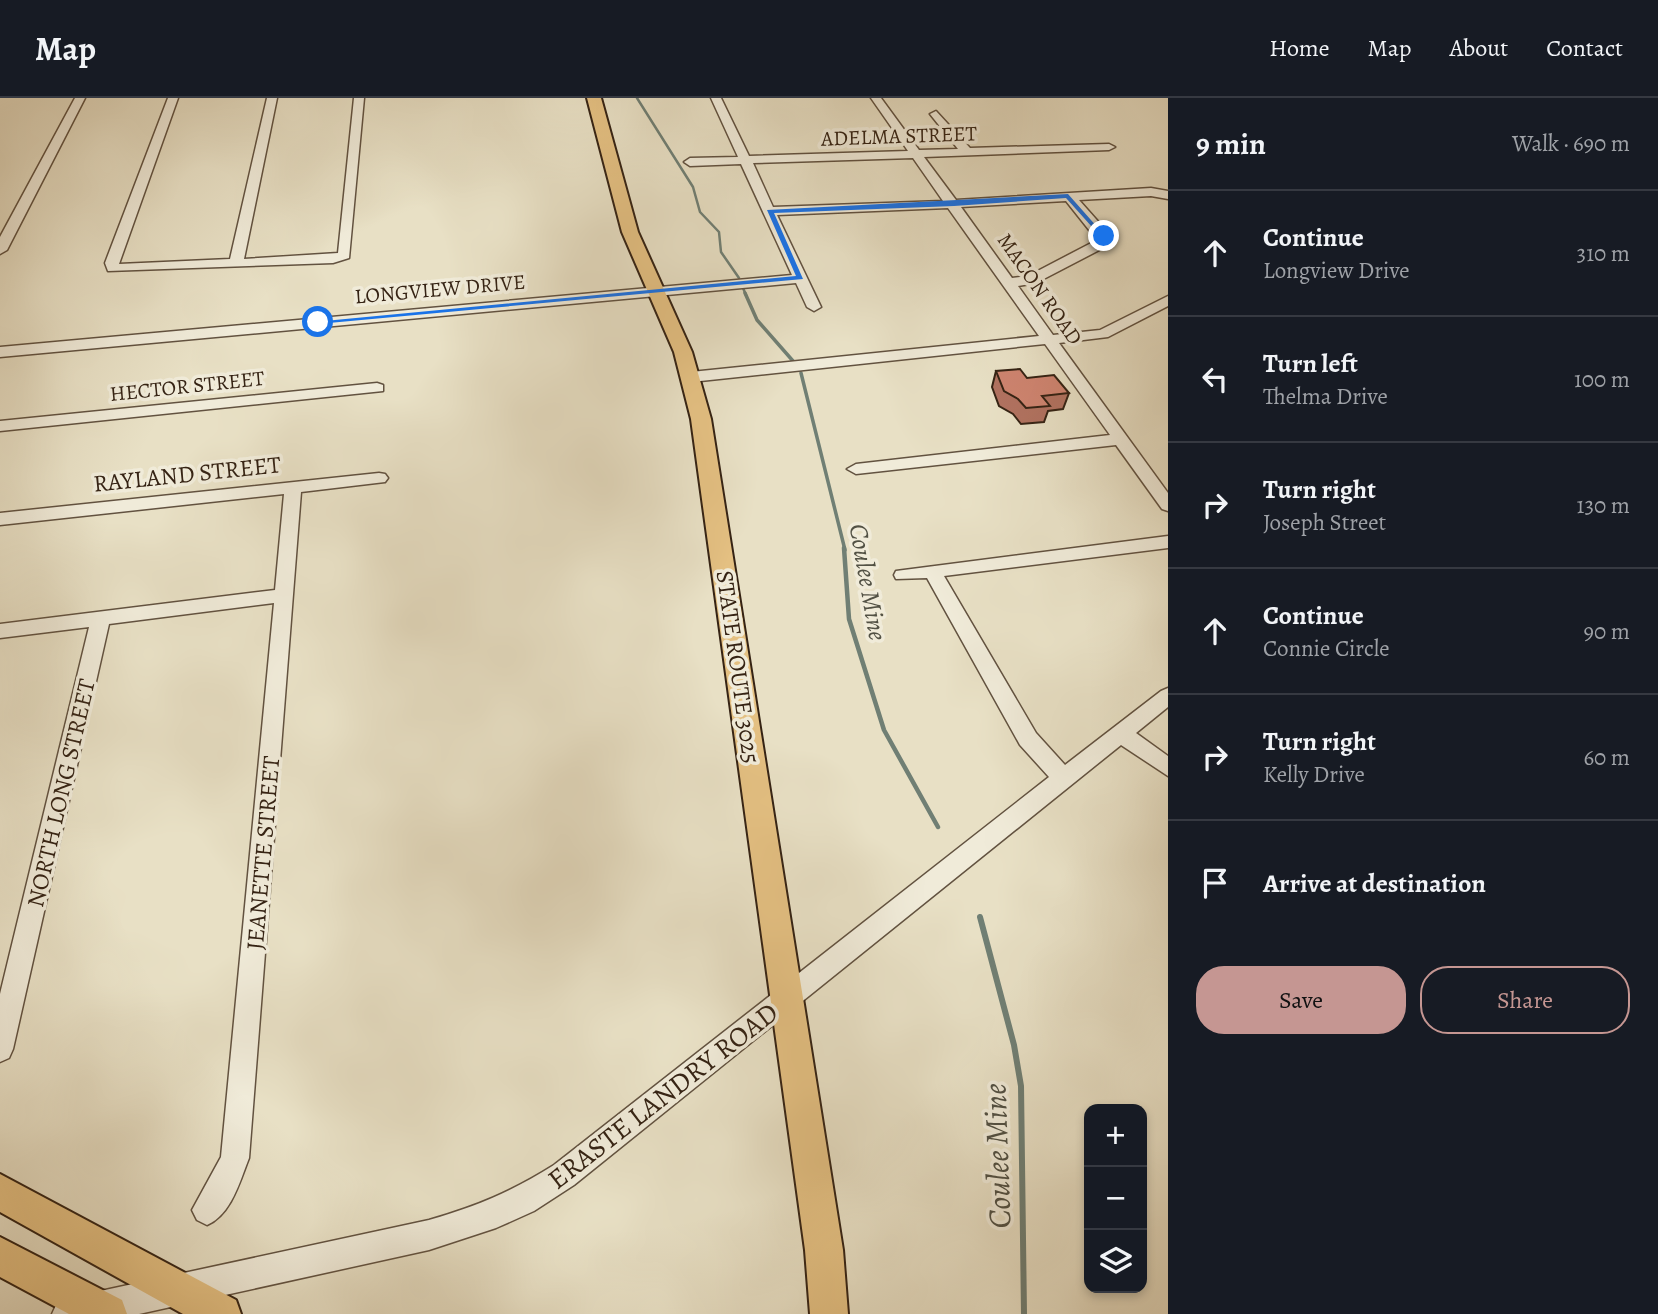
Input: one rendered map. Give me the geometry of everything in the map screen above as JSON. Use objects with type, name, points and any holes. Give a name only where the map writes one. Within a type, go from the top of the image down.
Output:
[{"type":"main road","name":"STATE ROUTE 3025","points":[[594,98],[627,221],[691,377],[709,458],[824,1251],[829,1314]]},
{"type":"main road","points":[[0,1192],[222,1314]]},
{"type":"main road","points":[[0,1255],[91,1312]]},
{"type":"street","points":[[0,250],[80,98]]},
{"type":"street","points":[[173,98],[111,262],[113,268],[236,264],[342,256],[346,252],[359,98]]},
{"type":"street","points":[[236,264],[272,98]]},
{"type":"street","points":[[716,98],[814,307]]},
{"type":"street","name":"MACON ROAD","points":[[876,98],[1168,505]]},
{"type":"street","points":[[936,114],[968,152]]},
{"type":"street","name":"ADELMA STREET","points":[[690,162],[1109,147]]},
{"type":"street","points":[[769,211],[954,204],[1151,192],[1168,195]]},
{"type":"street","points":[[1009,283],[1031,280],[1104,242],[1104,236],[1068,196]]},
{"type":"street","name":"LONGVIEW DRIVE","points":[[0,352],[800,278]]},
{"type":"street","points":[[691,377],[1111,332],[1168,300]]},
{"type":"street","name":"HECTOR STREET","points":[[0,426],[377,388]]},
{"type":"street","points":[[856,469],[1121,439]]},
{"type":"street","name":"RAYLAND STREET","points":[[0,519],[379,478]]},
{"type":"street","name":"JEANETTE STREET","points":[[207,1210],[223,1186],[235,1158],[293,487]]},
{"type":"street","points":[[903,575],[1168,542]]},
{"type":"street","points":[[932,571],[1028,739],[1065,779]]},
{"type":"street","points":[[0,631],[285,595]]},
{"type":"street","name":"NORTH LONG STREET","points":[[0,1049],[101,618]]},
{"type":"street","name":"ERASTE LANDRY ROAD","points":[[91,1312],[178,1289],[429,1235],[486,1218],[524,1201],[564,1175],[788,1000],[1168,696]]},
{"type":"street","points":[[1122,735],[1168,767]]},
{"type":"building","points":[[1020,369],[1027,378],[1054,375],[1069,393],[1042,396],[1050,406],[1026,408],[1018,399],[1004,391],[996,371]]},
{"type":"waterway","name":"Coulee Mine","points":[[637,98],[693,187],[700,212],[719,232],[721,252],[739,278]]},
{"type":"waterway","name":"Coulee Mine","points":[[743,288],[746,295]]},
{"type":"waterway","name":"Coulee Mine","points":[[745,293],[757,320],[793,361]]},
{"type":"waterway","name":"Coulee Mine","points":[[801,373],[845,550]]},
{"type":"waterway","name":"Coulee Mine","points":[[844,548],[849,619],[884,730],[938,827]]},
{"type":"waterway","name":"Coulee Mine","points":[[980,917],[1014,1045],[1021,1086],[1024,1314]]},
{"type":"route","points":[[318,322],[800,278],[769,211],[954,204],[1068,196],[1104,236]]}]
